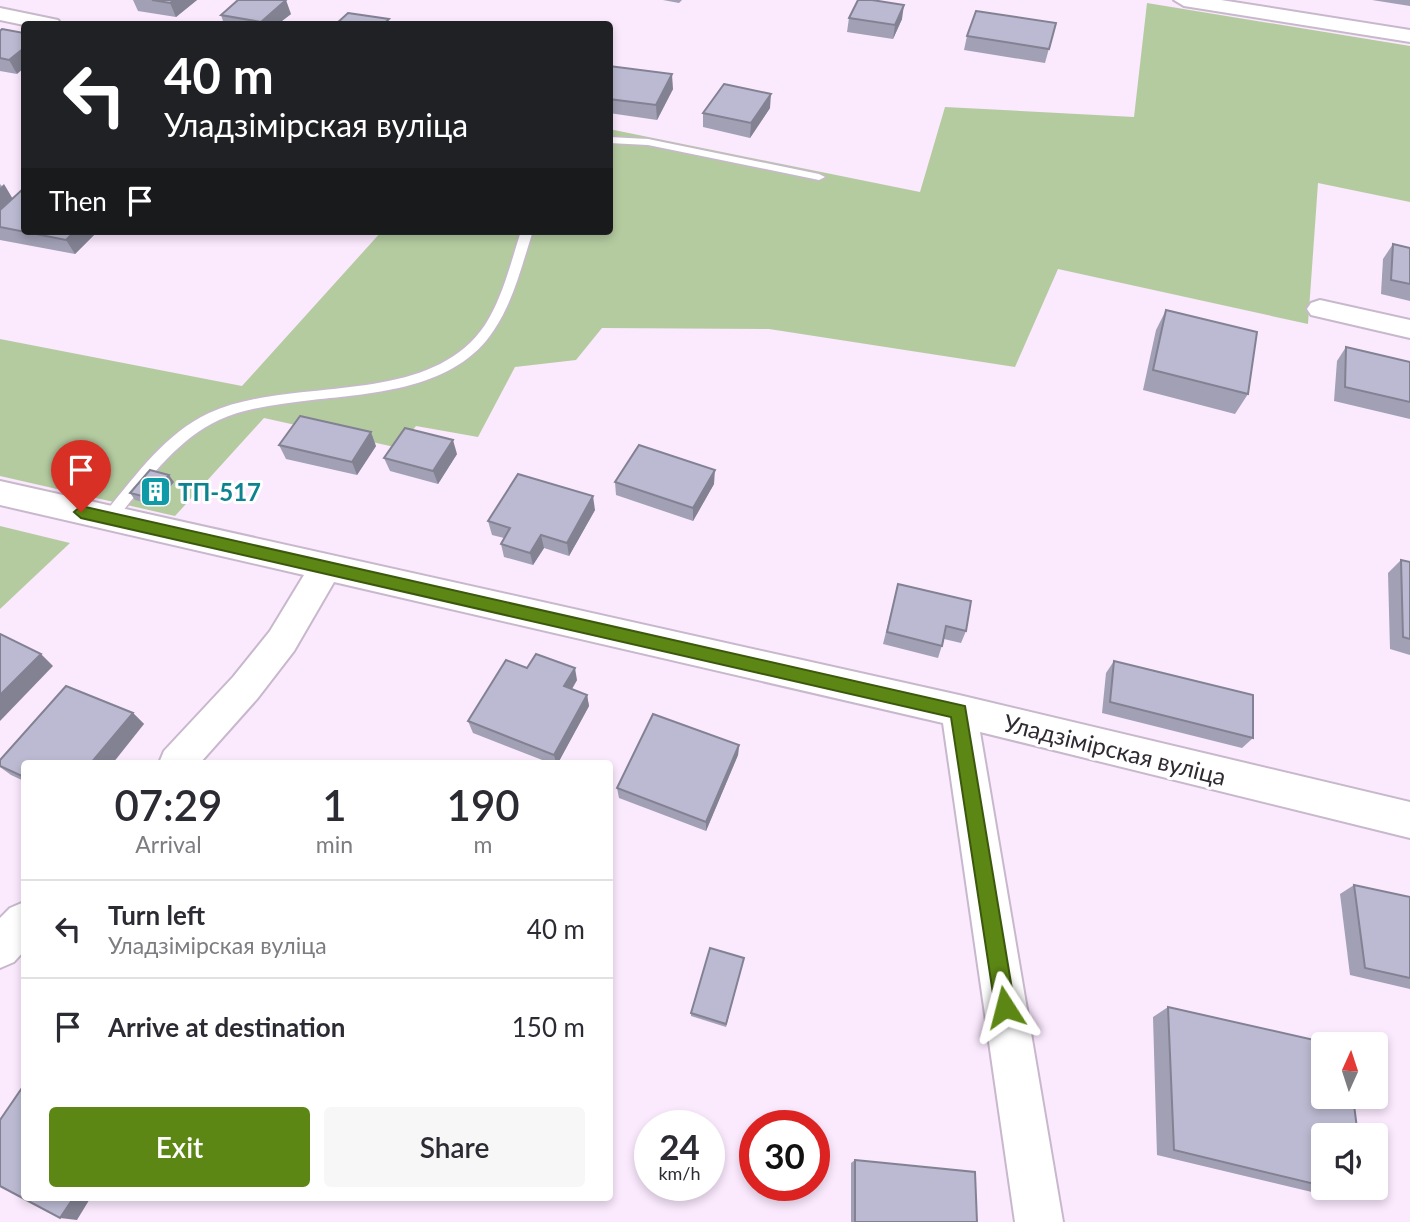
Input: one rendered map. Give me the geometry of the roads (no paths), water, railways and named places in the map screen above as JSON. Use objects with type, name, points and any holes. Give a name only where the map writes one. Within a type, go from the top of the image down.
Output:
[{"type":"street","points":[[1184,0],[1410,36]]},
{"type":"street","points":[[0,13],[37,21]]},
{"type":"street","points":[[1320,309],[1410,329]]},
{"type":"street","name":"Уладзімірская вуліца","points":[[0,493],[959,711],[1410,820]]},
{"type":"street","points":[[180,760],[245,688],[282,641],[327,566]]},
{"type":"street","points":[[959,711],[1039,1222]]},
{"type":"street","points":[[0,948],[21,925]]},
{"type":"lane","points":[[613,140],[648,142],[818,177]]},
{"type":"lane","points":[[108,519],[169,449],[191,430],[215,417],[271,400],[410,380],[458,360],[488,331],[525,235]]},
{"type":"place","name":"ТП-517","points":[[155,491]]}]
